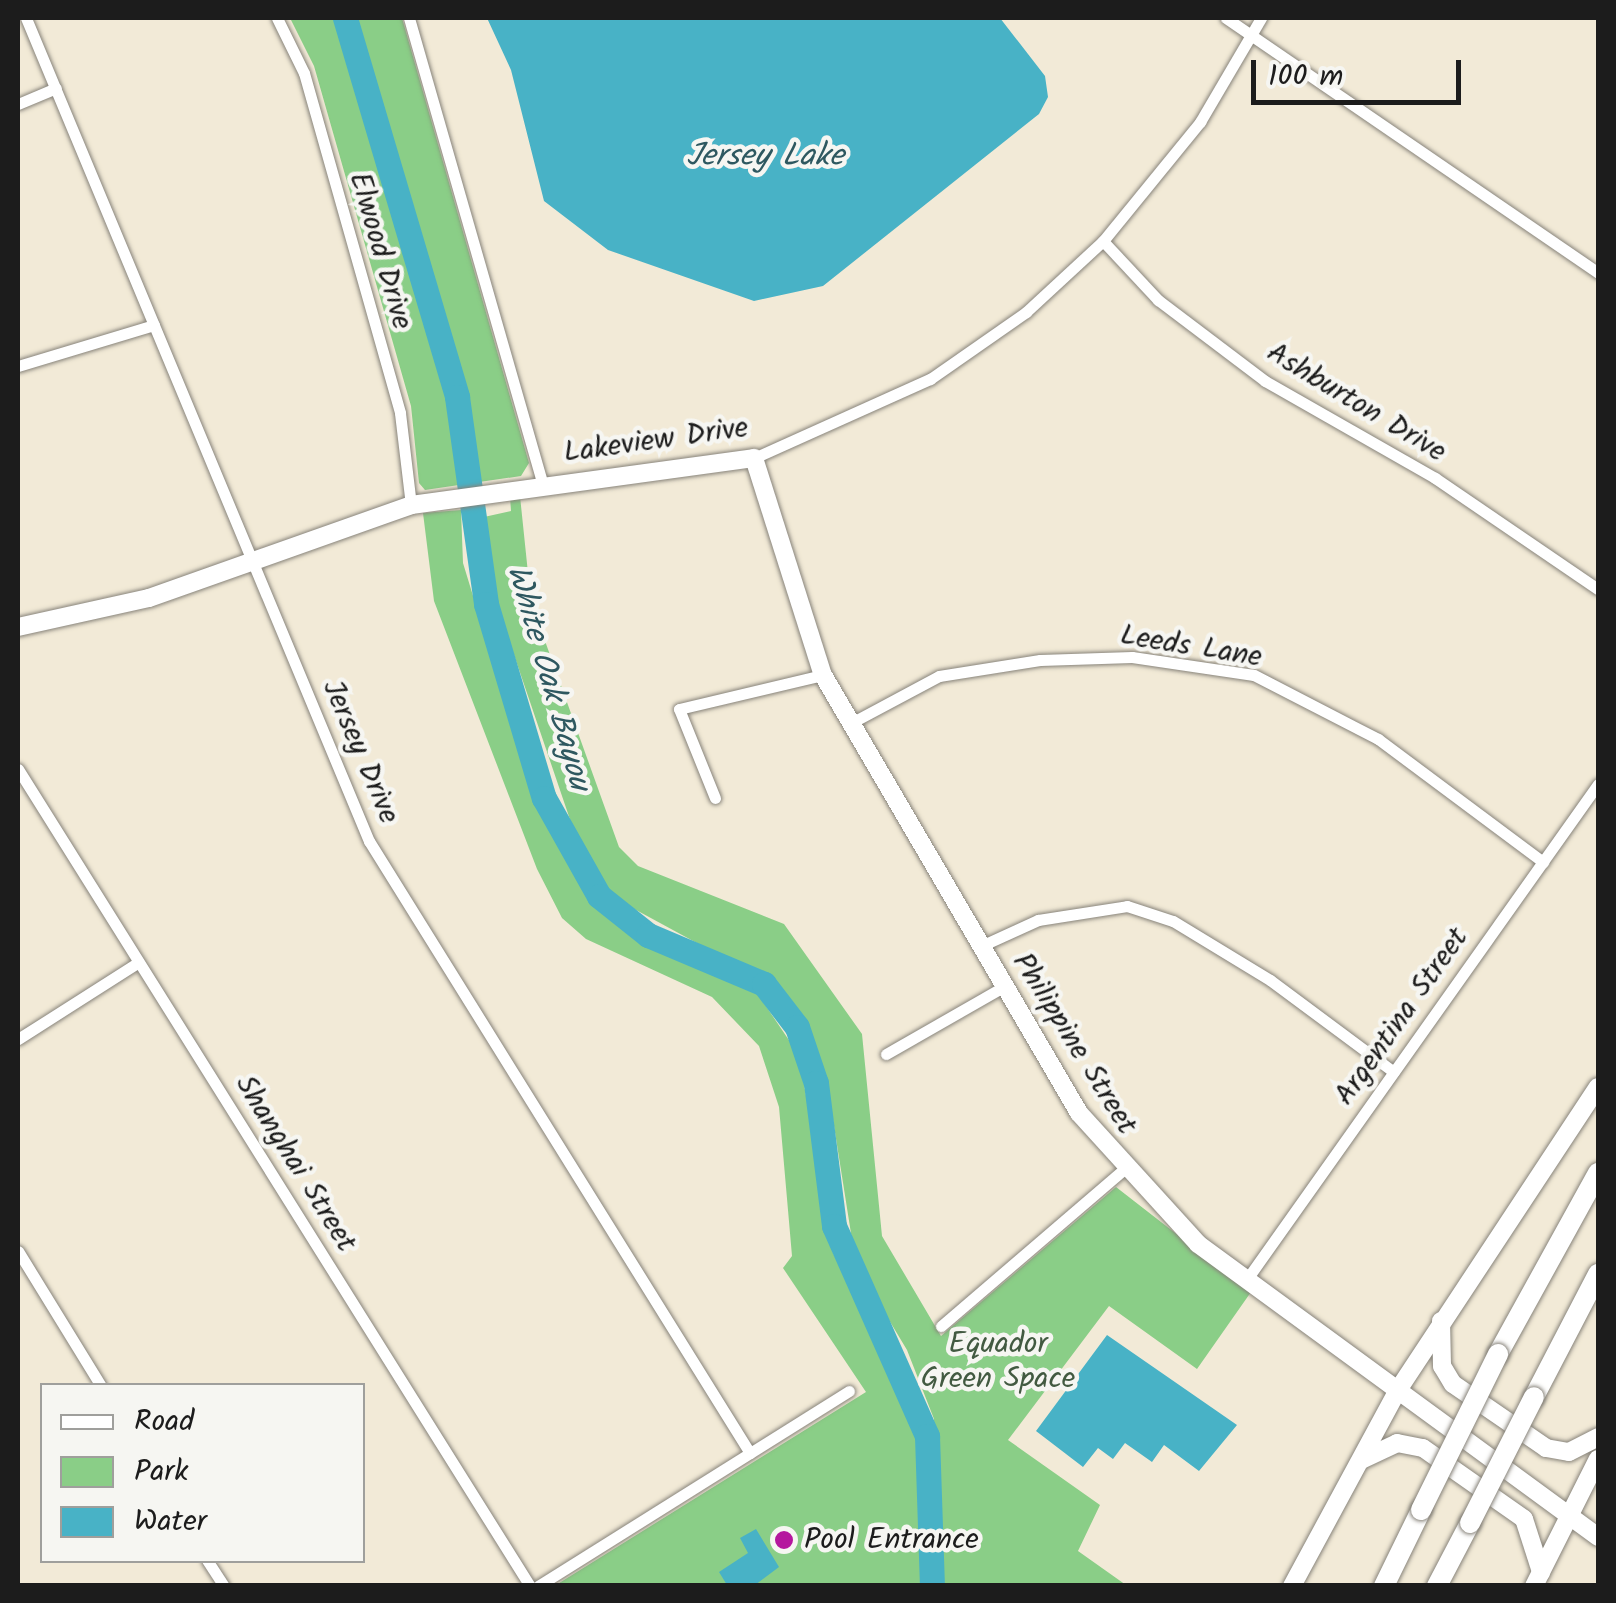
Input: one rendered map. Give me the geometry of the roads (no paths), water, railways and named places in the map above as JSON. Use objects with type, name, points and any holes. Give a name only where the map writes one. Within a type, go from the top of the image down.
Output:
[{"type":"highway","points":[[1384,1586],[1498,1354],[1598,1173]]},
{"type":"highway","points":[[1438,1586],[1598,1274]]},
{"type":"street","name":"Jersey Drive","points":[[26,18],[378,857],[750,1453]]},
{"type":"street","name":"Elwood Drive","points":[[277,18],[304,74],[400,413],[412,506]]},
{"type":"street","points":[[409,18],[542,485]]},
{"type":"street","points":[[1226,18],[1598,273]]},
{"type":"street","name":"Lakeview Drive","points":[[18,627],[149,598],[412,506],[503,490],[754,458],[930,379],[1026,312],[1102,241],[1200,122],[1261,18]]},
{"type":"street","points":[[18,104],[56,88]]},
{"type":"street","name":"Ashburton Drive","points":[[1102,241],[1158,300],[1265,381],[1435,478],[1598,589]]},
{"type":"street","points":[[18,366],[154,325]]},
{"type":"street","name":"Philippine Street","points":[[754,458],[822,675],[1003,987],[1123,1170],[1247,1279],[1598,1537]]},
{"type":"street","name":"Leeds Lane","points":[[852,723],[939,676],[1040,660],[1132,658],[1254,675],[1378,740],[1543,862]]},
{"type":"street","points":[[714,798],[679,709],[822,675]]},
{"type":"street","name":"Shanghai Street","points":[[18,769],[534,1586]]},
{"type":"street","name":"Argentina Street","points":[[1247,1279],[1598,784]]},
{"type":"street","points":[[981,946],[1038,920],[1127,906],[1173,921],[1270,980],[1394,1072]]},
{"type":"street","points":[[18,1039],[139,962]]},
{"type":"street","points":[[886,1054],[1003,987]]},
{"type":"street","points":[[1292,1586],[1398,1390],[1598,1086]]},
{"type":"street","points":[[941,1326],[1123,1170]]},
{"type":"street","points":[[18,1251],[98,1383]]},
{"type":"street","points":[[1441,1321],[1442,1366],[1453,1384],[1546,1448],[1569,1452],[1598,1437]]},
{"type":"street","points":[[534,1586],[849,1391]]},
{"type":"street","points":[[1361,1460],[1397,1443],[1423,1448],[1524,1520],[1538,1579]]},
{"type":"street","points":[[1538,1579],[1598,1458]]},
{"type":"street","points":[[209,1563],[224,1586]]},
{"type":"water","name":"Jersey Lake","points":[[487,18],[1000,18],[1045,76],[1048,97],[1039,114],[823,286],[754,301],[608,250],[544,201],[511,70]]},
{"type":"water","points":[[1107,1335],[1237,1425],[1199,1471],[1164,1445],[1152,1462],[1125,1443],[1113,1459],[1098,1448],[1083,1467],[1036,1431]]},
{"type":"water","points":[[756,1529],[779,1567],[755,1585],[727,1585],[719,1572],[748,1553],[740,1538]]},
{"type":"waterway","name":"White Oak Bayou","points":[[345,18],[457,397],[486,604],[544,798],[599,896],[648,935],[764,984],[797,1027],[816,1083],[834,1226],[927,1436],[932,1586]]},
{"type":"place","name":"Pool Entrance","points":[[784,1540]]},
{"type":"park label","name":"Equador Green Space","points":[[998,1361]]}]
